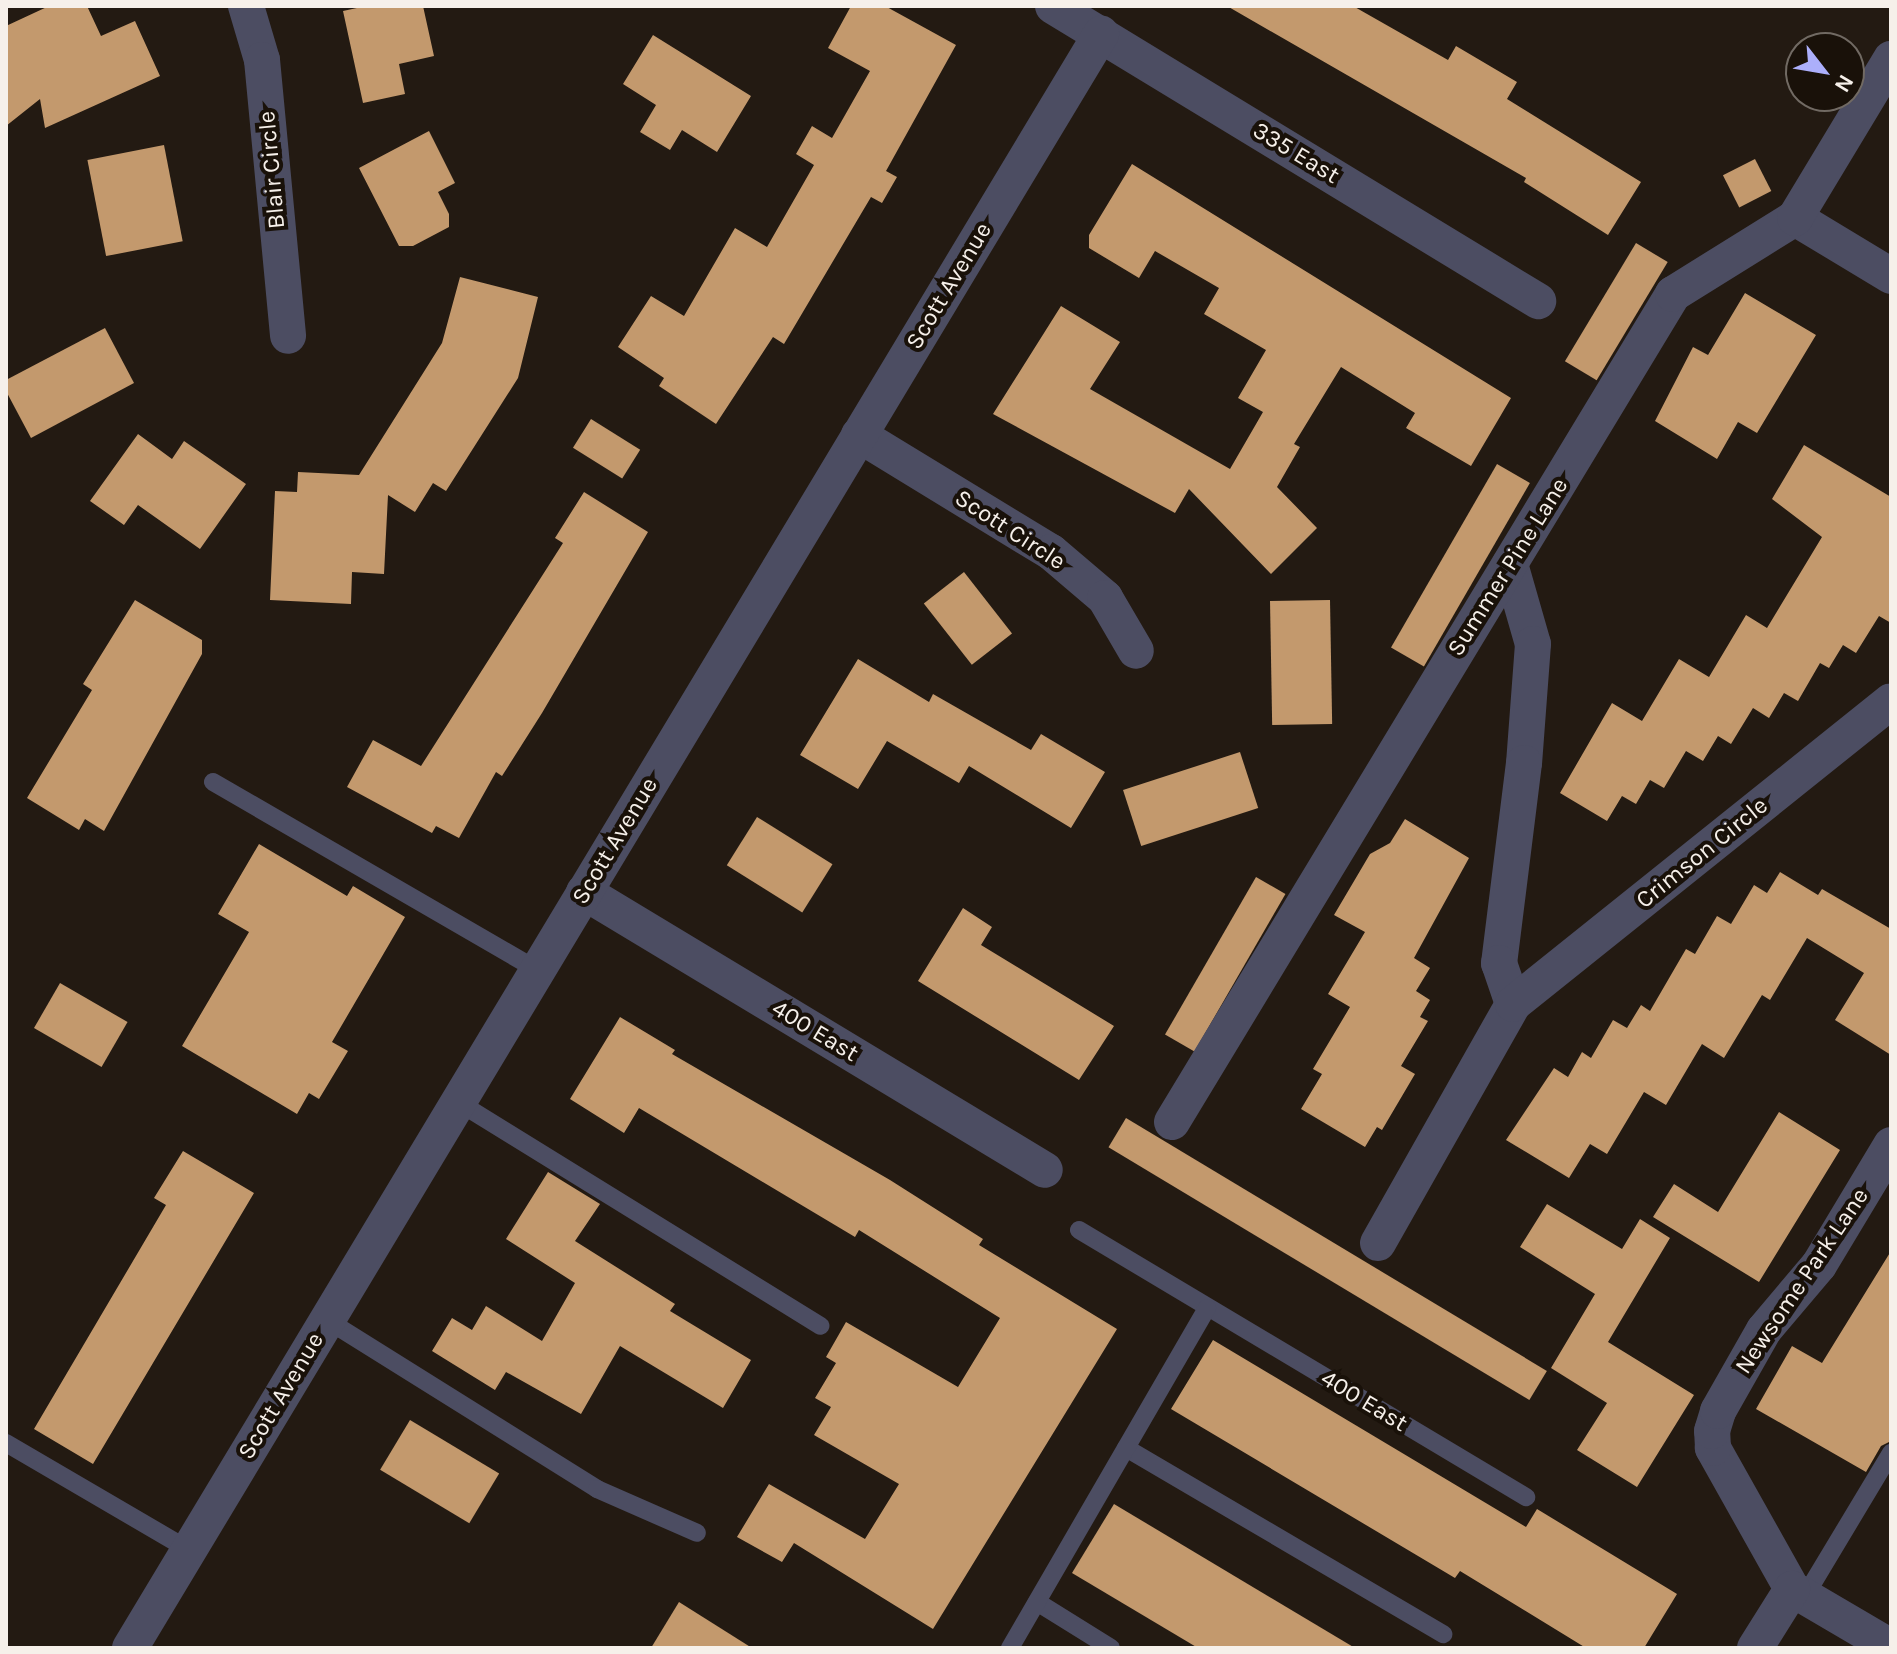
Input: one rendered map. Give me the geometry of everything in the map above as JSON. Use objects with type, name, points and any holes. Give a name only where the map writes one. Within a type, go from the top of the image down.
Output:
[{"type":"street","name":"Blair Circle","points":[[246,6],[262,60],[288,336]]},
{"type":"street","name":"335 East","points":[[1053,6],[1538,301]]},
{"type":"street","name":"Scott Avenue","points":[[130,1648],[1101,34]]},
{"type":"street","name":"Summer Pine Lane","points":[[1172,1122],[1673,294],[1795,218],[1891,59]]},
{"type":"street","points":[[1795,218],[1891,276]]},
{"type":"street","name":"Scott Circle","points":[[859,435],[1051,552],[1105,598],[1136,651]]},
{"type":"street","points":[[1510,564],[1533,644],[1524,763],[1499,963],[1513,1004]]},
{"type":"street","name":"Crimson Circle","points":[[1378,1243],[1513,1004],[1891,701]]},
{"type":"street","name":"400 East","points":[[584,892],[1045,1170]]},
{"type":"street","name":"Newsome Park Lane","points":[[1798,1592],[1713,1448],[1712,1431],[1718,1411],[1764,1330],[1819,1265],[1891,1145]]},
{"type":"street","points":[[1755,1648],[1798,1592],[1891,1647]]},
{"type":"lane","points":[[213,782],[537,970]]},
{"type":"lane","points":[[458,1102],[820,1326]]},
{"type":"lane","name":"400 East","points":[[1079,1230],[1526,1497]]},
{"type":"lane","points":[[1010,1648],[1207,1308]]},
{"type":"lane","points":[[327,1320],[583,1481],[697,1533]]},
{"type":"lane","points":[[6,1443],[189,1550]]},
{"type":"lane","points":[[1126,1448],[1443,1634]]},
{"type":"lane","points":[[1798,1592],[1891,1453]]},
{"type":"lane","points":[[1037,1602],[1111,1648]]},
{"type":"building","points":[[49,6],[87,6],[101,36],[135,21],[160,76],[45,128],[40,99],[6,126],[6,26]]},
{"type":"building","points":[[366,6],[423,6],[434,56],[399,64],[405,94],[363,103],[343,11]]},
{"type":"building","points":[[851,6],[885,6],[956,45],[886,171],[897,177],[882,203],[871,197],[784,344],[773,337],[716,424],[659,386],[664,378],[618,347],[651,296],[684,316],[735,228],[767,247],[814,165],[796,154],[812,126],[832,138],[870,71],[828,48]]},
{"type":"building","points":[[1227,6],[1353,6],[1448,60],[1456,46],[1517,82],[1507,99],[1641,182],[1608,235],[1524,182],[1526,178]]},
{"type":"building","points":[[653,35],[751,96],[717,152],[682,130],[670,150],[640,132],[656,105],[623,84]]},
{"type":"building","points":[[429,131],[455,183],[438,192],[449,214],[449,227],[413,246],[399,246],[359,168]]},
{"type":"building","points":[[164,145],[183,241],[106,256],[87,160]]},
{"type":"building","points":[[1755,159],[1771,191],[1739,207],[1723,175]]},
{"type":"building","points":[[1132,164],[1511,398],[1471,466],[1406,428],[1415,413],[1341,367],[1294,444],[1300,447],[1277,487],[1317,528],[1271,574],[1189,489],[1175,513],[993,414],[1061,306],[1120,342],[1090,389],[1230,469],[1263,412],[1238,398],[1266,350],[1204,314],[1219,288],[1155,251],[1139,278],[1089,248],[1089,235]]},
{"type":"building","points":[[1636,243],[1668,262],[1597,380],[1565,361]]},
{"type":"building","points":[[460,277],[538,297],[518,378],[446,491],[433,483],[415,512],[388,495],[384,574],[352,572],[351,604],[270,600],[275,491],[297,492],[298,472],[359,475],[442,343]]},
{"type":"building","points":[[1745,293],[1816,335],[1757,433],[1738,422],[1717,459],[1655,421],[1693,347],[1708,355]]},
{"type":"building","points":[[105,328],[134,383],[31,438],[6,391],[6,380]]},
{"type":"building","points":[[591,419],[640,450],[622,479],[573,448]]},
{"type":"building","points":[[138,434],[172,459],[184,441],[246,484],[200,549],[138,505],[124,525],[90,501]]},
{"type":"building","points":[[1804,445],[1891,497],[1891,623],[1879,616],[1856,653],[1843,645],[1829,668],[1820,663],[1798,701],[1784,693],[1769,718],[1753,708],[1731,744],[1718,736],[1703,761],[1686,751],[1664,788],[1650,780],[1636,804],[1622,796],[1607,821],[1560,793],[1612,703],[1642,721],[1679,659],[1709,677],[1746,615],[1767,628],[1822,537],[1772,499]]},
{"type":"building","points":[[1497,464],[1530,483],[1424,667],[1391,648]]},
{"type":"building","points":[[584,492],[648,532],[542,713],[502,776],[496,772],[459,838],[436,826],[432,833],[347,787],[373,740],[421,766],[563,543],[555,538]]},
{"type":"building","points":[[964,572],[1012,633],[972,665],[924,603]]},
{"type":"building","points":[[135,600],[202,640],[202,654],[104,831],[85,819],[79,830],[27,798],[92,690],[83,684]]},
{"type":"building","points":[[1330,600],[1332,724],[1272,725],[1270,601]]},
{"type":"building","points":[[858,659],[929,702],[933,694],[1031,750],[1041,734],[1105,772],[1071,828],[969,766],[959,783],[887,741],[858,789],[800,755]]},
{"type":"building","points":[[1240,752],[1258,808],[1141,846],[1123,790]]},
{"type":"building","points":[[757,817],[832,864],[802,913],[727,865]]},
{"type":"building","points":[[1405,819],[1469,858],[1414,958],[1430,968],[1416,991],[1430,1000],[1420,1017],[1428,1021],[1401,1066],[1415,1074],[1382,1130],[1377,1127],[1365,1147],[1301,1109],[1322,1074],[1313,1069],[1350,1007],[1328,994],[1365,932],[1334,915],[1370,854],[1390,843]]},
{"type":"building","points":[[259,844],[347,896],[353,886],[405,917],[332,1042],[348,1051],[319,1099],[309,1093],[297,1114],[182,1046],[249,932],[218,914]]},
{"type":"building","points":[[1780,872],[1818,895],[1822,889],[1891,929],[1891,1055],[1835,1020],[1864,973],[1807,938],[1770,1000],[1762,995],[1724,1058],[1702,1044],[1666,1105],[1644,1092],[1607,1154],[1590,1144],[1569,1178],[1506,1140],[1554,1068],[1568,1077],[1582,1052],[1591,1058],[1613,1020],[1627,1028],[1641,1005],[1650,1011],[1686,949],[1695,954],[1717,916],[1731,924],[1754,885],[1767,893]]},
{"type":"building","points":[[1256,877],[1285,894],[1194,1052],[1165,1035]]},
{"type":"building","points":[[963,908],[992,927],[981,945],[1114,1026],[1079,1080],[918,981]]},
{"type":"building","points":[[60,983],[128,1022],[102,1067],[34,1028]]},
{"type":"building","points":[[620,1017],[675,1050],[672,1054],[890,1180],[983,1239],[979,1245],[1117,1329],[933,1629],[794,1543],[782,1562],[737,1537],[769,1484],[865,1539],[899,1484],[814,1435],[831,1407],[815,1398],[836,1363],[826,1357],[846,1322],[958,1387],[1000,1318],[859,1230],[855,1237],[639,1108],[624,1133],[570,1099]]},
{"type":"building","points":[[1779,1112],[1840,1150],[1759,1282],[1653,1217],[1674,1184],[1718,1212]]},
{"type":"building","points":[[1126,1118],[1547,1371],[1529,1400],[1108,1147]]},
{"type":"building","points":[[183,1151],[254,1193],[93,1464],[34,1429],[166,1205],[154,1198]]},
{"type":"building","points":[[548,1172],[600,1204],[575,1241],[675,1304],[670,1311],[751,1360],[723,1408],[620,1346],[581,1414],[506,1372],[495,1390],[432,1351],[452,1318],[472,1330],[486,1306],[542,1341],[575,1283],[506,1239]]},
{"type":"building","points":[[1547,1204],[1622,1249],[1640,1219],[1670,1238],[1608,1342],[1694,1395],[1637,1487],[1577,1450],[1607,1403],[1551,1368],[1595,1294],[1520,1247]]},
{"type":"building","points":[[1891,1251],[1891,1441],[1881,1446],[1866,1472],[1756,1409],[1792,1346],[1822,1363]]},
{"type":"building","points":[[1213,1340],[1526,1527],[1537,1509],[1677,1594],[1644,1648],[1586,1648],[1460,1571],[1455,1578],[1171,1409]]},
{"type":"building","points":[[410,1420],[499,1474],[469,1523],[380,1470]]},
{"type":"building","points":[[1114,1504],[1355,1648],[1198,1648],[1072,1573]]},
{"type":"building","points":[[679,1602],[752,1648],[651,1648]]}]
